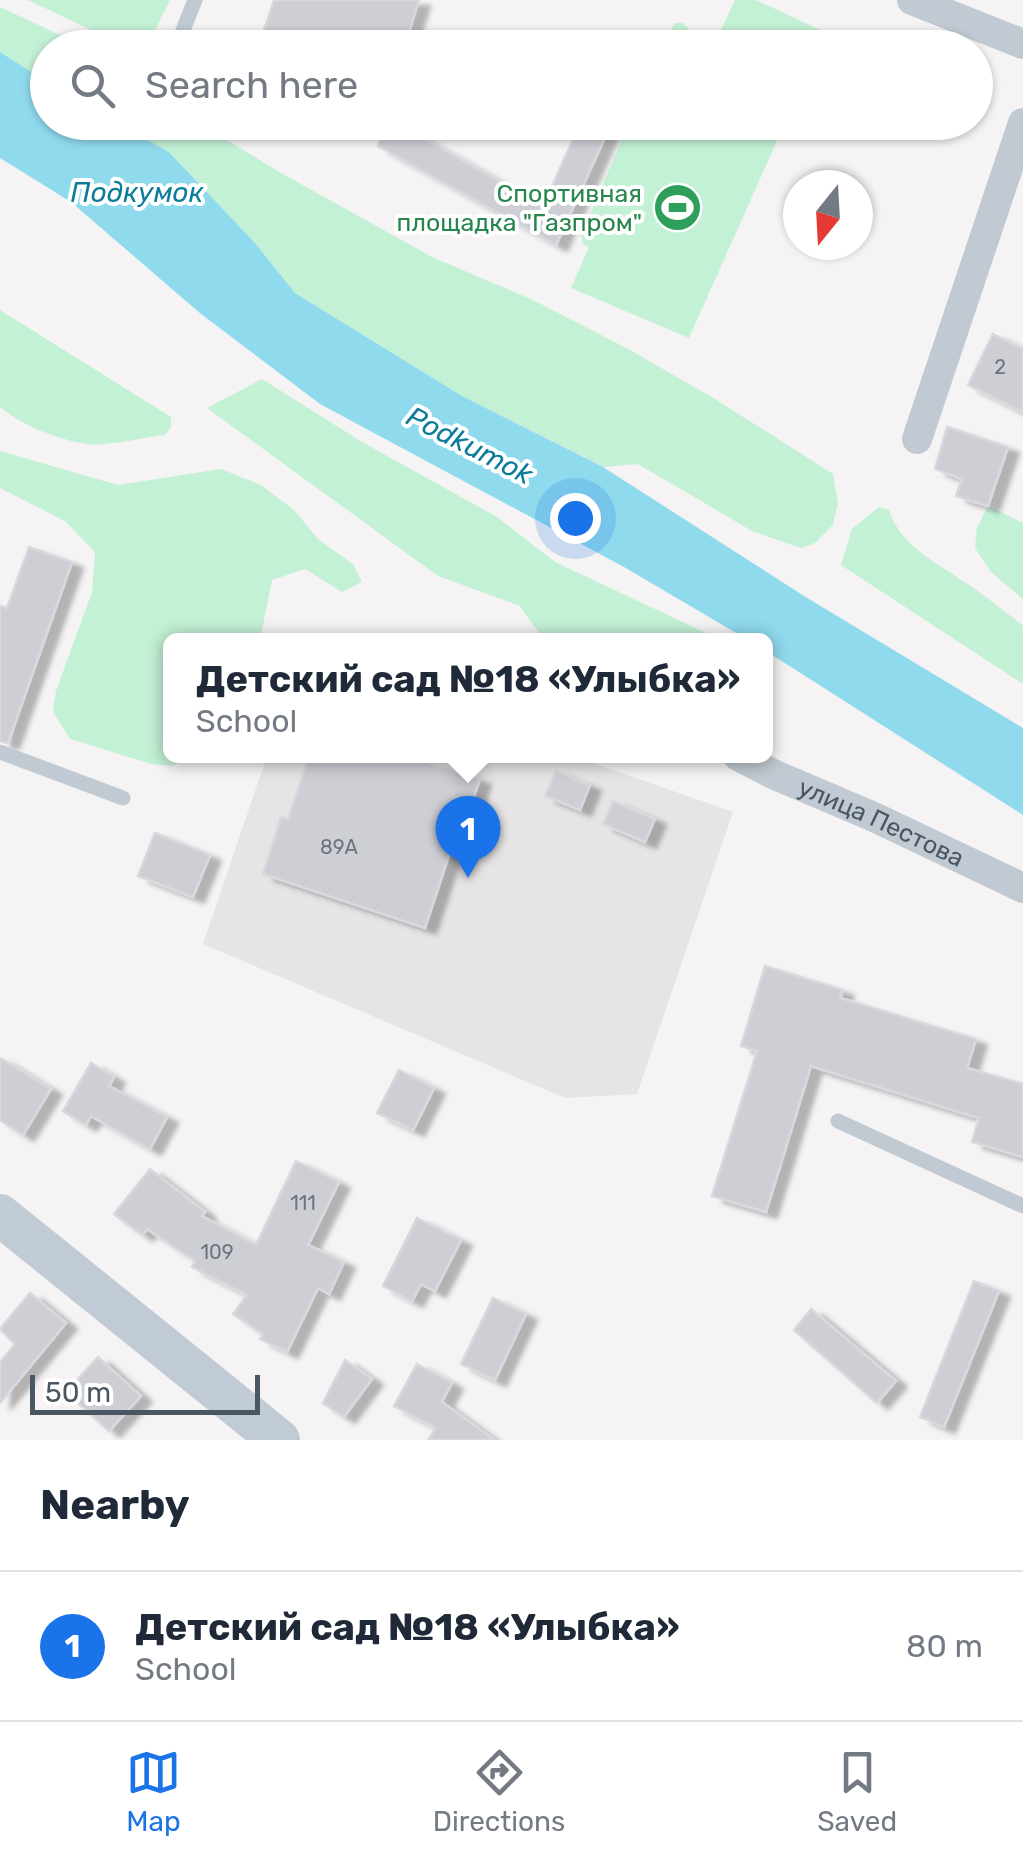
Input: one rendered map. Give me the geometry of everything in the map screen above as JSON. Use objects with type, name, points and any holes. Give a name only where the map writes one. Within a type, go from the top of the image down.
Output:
[{"type":"street","points":[[912,0],[988,30]]},
{"type":"street","points":[[993,32],[1023,44]]},
{"type":"street","points":[[916,439],[1012,198],[1023,122]]},
{"type":"street","name":"улица Пестова","points":[[751,763],[1023,888]]},
{"type":"street","points":[[0,1214],[279,1440]]},
{"type":"lane","points":[[183,30],[195,0]]},
{"type":"lane","points":[[0,752],[123,798]]},
{"type":"lane","points":[[838,1120],[1023,1206]]},
{"type":"shaded area","points":[[265,763],[593,763],[733,812],[637,1094],[565,1098],[203,944]]},
{"type":"green space","points":[[28,0],[170,0],[155,30],[91,30]]},
{"type":"green space","points":[[735,0],[756,0],[821,30],[721,30]]},
{"type":"green space","points":[[0,7],[49,30],[30,30],[30,71],[0,52]]},
{"type":"green space","points":[[675,23],[688,28],[688,30],[671,30]]},
{"type":"green space","points":[[147,140],[227,140],[432,257],[533,300],[630,350],[833,474],[838,503],[833,525],[815,543],[801,548],[752,531],[638,464],[603,467],[462,396],[295,293],[255,243],[169,152]]},
{"type":"green space","name":"Спортивная площадка \"Газпром\"","points":[[622,140],[777,140],[689,338],[571,288],[589,247],[583,244],[581,236]]},
{"type":"green space","points":[[0,310],[171,417],[171,427],[165,435],[95,445],[41,431],[9,414],[0,407]]},
{"type":"green space","points":[[262,379],[362,442],[497,517],[555,562],[706,633],[539,633],[520,606],[438,576],[207,408]]},
{"type":"green space","points":[[0,451],[118,485],[221,469],[261,485],[294,510],[319,540],[353,564],[362,582],[342,592],[305,569],[272,580],[261,633],[163,633],[163,763],[179,763],[151,764],[70,739],[53,712],[56,691],[92,592],[95,552],[65,521],[0,488]]},
{"type":"green space","points":[[988,506],[1023,523],[1023,599],[991,572],[975,548],[977,528]]},
{"type":"green space","points":[[879,507],[889,510],[902,534],[921,553],[1023,625],[1023,684],[841,565],[852,529]]},
{"type":"water","name":"Подкумок","points":[[0,52],[30,71],[30,140],[147,140],[169,152],[255,243],[295,293],[462,396],[603,467],[804,596],[1023,728],[1023,815],[773,655],[773,633],[736,633],[624,567],[320,404],[201,314],[71,202],[0,158]]},
{"type":"building","points":[[274,0],[419,0],[410,30],[264,30]]},
{"type":"building","points":[[380,140],[426,140],[543,206],[573,140],[604,140],[556,245],[378,146]]},
{"type":"building","points":[[993,334],[1023,349],[1023,412],[968,385]]},
{"type":"building","points":[[947,427],[1008,447],[988,506],[956,496],[962,479],[935,469]]},
{"type":"building","points":[[29,547],[72,562],[8,743],[0,741],[0,606],[7,608]]},
{"type":"building","points":[[307,763],[430,763],[480,779],[461,835],[456,834],[425,928],[263,874],[281,817],[288,819]]},
{"type":"building","points":[[556,771],[590,785],[580,810],[545,796]]},
{"type":"building","points":[[613,801],[655,819],[645,842],[603,824]]},
{"type":"building","points":[[155,833],[210,855],[193,897],[138,876]]},
{"type":"building","points":[[765,966],[843,990],[840,998],[976,1039],[967,1068],[1023,1084],[1023,1157],[972,1142],[979,1118],[811,1066],[766,1212],[712,1196],[757,1051],[741,1046]]},
{"type":"building","points":[[0,1058],[51,1089],[23,1135],[0,1120]]},
{"type":"building","points":[[91,1063],[114,1077],[109,1086],[167,1117],[150,1149],[91,1116],[86,1125],[63,1111]]},
{"type":"building","points":[[399,1070],[434,1088],[413,1130],[377,1113]]},
{"type":"building","points":[[296,1161],[339,1182],[308,1245],[344,1262],[329,1294],[318,1288],[287,1352],[260,1339],[263,1334],[233,1314],[247,1295],[192,1267],[195,1261],[147,1229],[142,1235],[114,1214],[150,1169],[205,1212],[202,1216],[256,1245]]},
{"type":"building","points":[[417,1218],[461,1240],[435,1291],[421,1284],[412,1301],[383,1286]]},
{"type":"building","points":[[974,1281],[999,1291],[944,1427],[920,1417]]},
{"type":"building","points":[[30,1293],[66,1323],[0,1403],[0,1362],[15,1344],[0,1329]]},
{"type":"building","points":[[493,1298],[526,1314],[495,1380],[461,1364]]},
{"type":"building","points":[[811,1309],[896,1381],[877,1403],[794,1330]]},
{"type":"building","points":[[98,1357],[141,1396],[109,1431],[66,1392]]},
{"type":"building","points":[[345,1360],[372,1379],[344,1417],[323,1403]]},
{"type":"building","points":[[417,1364],[452,1383],[442,1402],[494,1440],[428,1440],[436,1428],[394,1406]]},
{"type":"place","name":"Спортивная площадка \"Газпром\"","points":[[677,207]]},
{"type":"place","name":"Детский сад №18 «Улыбка»","points":[[468,878]]},
{"type":"water label","name":"Podkumok","points":[[470,445]]}]
